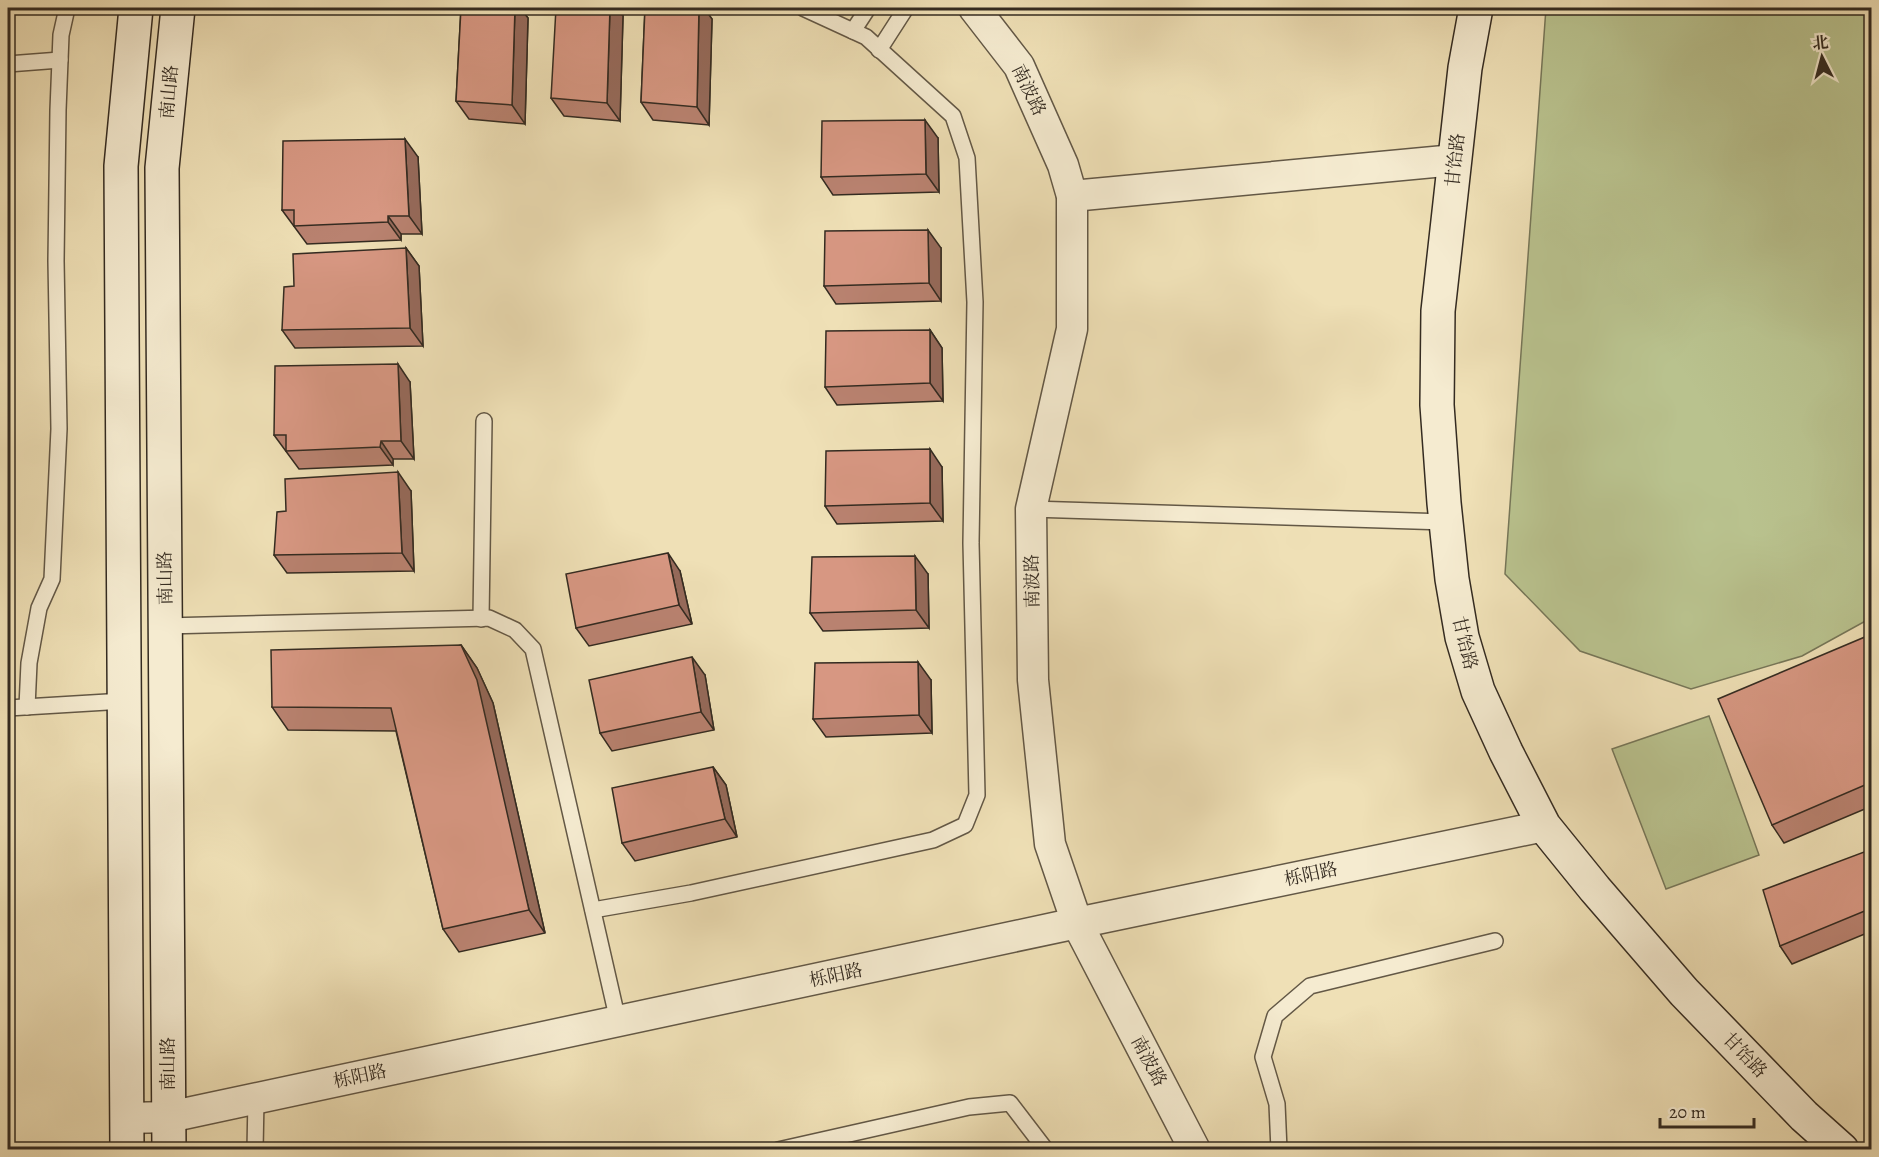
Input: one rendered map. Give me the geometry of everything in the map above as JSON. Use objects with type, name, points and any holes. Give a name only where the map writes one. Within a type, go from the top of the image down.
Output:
[{"type":"main road","points":[[127,1134],[121,166],[136,8]]},
{"type":"main road","name":"南山路","points":[[169,1149],[162,168],[178,8]]},
{"type":"main road","name":"甘饴路","points":[[1476,8],[1465,68],[1438,311],[1437,405],[1452,579],[1462,636],[1478,691],[1544,826],[1595,890],[1684,992],[1804,1116],[1842,1149]]},
{"type":"street","name":"南波路","points":[[974,8],[1019,66],[1064,165],[1072,196],[1072,329],[1031,509],[1033,680],[1050,844],[1077,923],[1195,1149]]},
{"type":"street","points":[[1072,196],[1455,160]]},
{"type":"street","name":"栎阳路","points":[[127,1134],[169,1118],[256,1099],[1077,923],[1544,826]]},
{"type":"lane","points":[[27,707],[29,663],[39,608],[52,579],[59,429],[56,261],[60,60],[61,35],[67,8]]},
{"type":"lane","points":[[593,910],[691,893],[933,840],[965,825],[977,795],[971,543],[975,303],[968,158],[953,116],[866,38],[803,8]]},
{"type":"lane","points":[[853,32],[868,8]]},
{"type":"lane","points":[[879,50],[906,8]]},
{"type":"lane","points":[[8,64],[60,60]]},
{"type":"lane","points":[[481,619],[484,421]]},
{"type":"lane","points":[[1031,509],[1446,522]]},
{"type":"lane","points":[[165,626],[489,618],[515,630],[533,649],[618,1021]]},
{"type":"lane","points":[[8,708],[124,701]]},
{"type":"lane","points":[[1280,1149],[1277,1104],[1263,1057],[1275,1016],[1310,986],[1495,941]]},
{"type":"lane","points":[[255,1149],[256,1099]]},
{"type":"lane","points":[[778,1149],[969,1107],[1010,1103],[1046,1149]]},
{"type":"green space","points":[[1546,8],[1871,8],[1871,618],[1802,656],[1691,689],[1580,651],[1505,574]]},
{"type":"green space","points":[[1709,716],[1759,855],[1666,889],[1612,749]]},
{"type":"building","points":[[461,8],[515,8],[512,105],[456,101]]},
{"type":"building","points":[[556,8],[610,8],[607,103],[551,98]]},
{"type":"building","points":[[645,8],[699,8],[697,107],[641,102]]},
{"type":"building","points":[[925,120],[926,174],[821,177],[822,121]]},
{"type":"building","points":[[405,139],[409,216],[388,216],[388,222],[294,226],[294,210],[282,210],[283,141]]},
{"type":"building","points":[[928,230],[929,283],[824,286],[825,231]]},
{"type":"building","points":[[406,248],[410,328],[282,330],[284,287],[294,286],[293,254]]},
{"type":"building","points":[[930,330],[930,383],[825,387],[826,331]]},
{"type":"building","points":[[398,364],[401,441],[381,441],[380,447],[286,451],[286,435],[274,435],[275,366]]},
{"type":"building","points":[[930,449],[930,503],[825,506],[826,451]]},
{"type":"building","points":[[398,472],[402,553],[274,555],[277,512],[286,511],[285,479]]},
{"type":"building","points":[[668,553],[679,605],[576,628],[566,574]]},
{"type":"building","points":[[915,556],[916,610],[810,613],[812,557]]},
{"type":"building","points":[[1872,634],[1872,782],[1772,825],[1718,699]]},
{"type":"building","points":[[461,645],[477,680],[529,910],[443,929],[391,708],[272,707],[271,650]]},
{"type":"building","points":[[692,657],[701,712],[600,733],[589,680]]},
{"type":"building","points":[[918,662],[919,715],[813,719],[815,663]]},
{"type":"building","points":[[713,767],[725,819],[622,843],[612,788]]},
{"type":"building","points":[[1872,849],[1872,908],[1780,946],[1763,890]]}]
